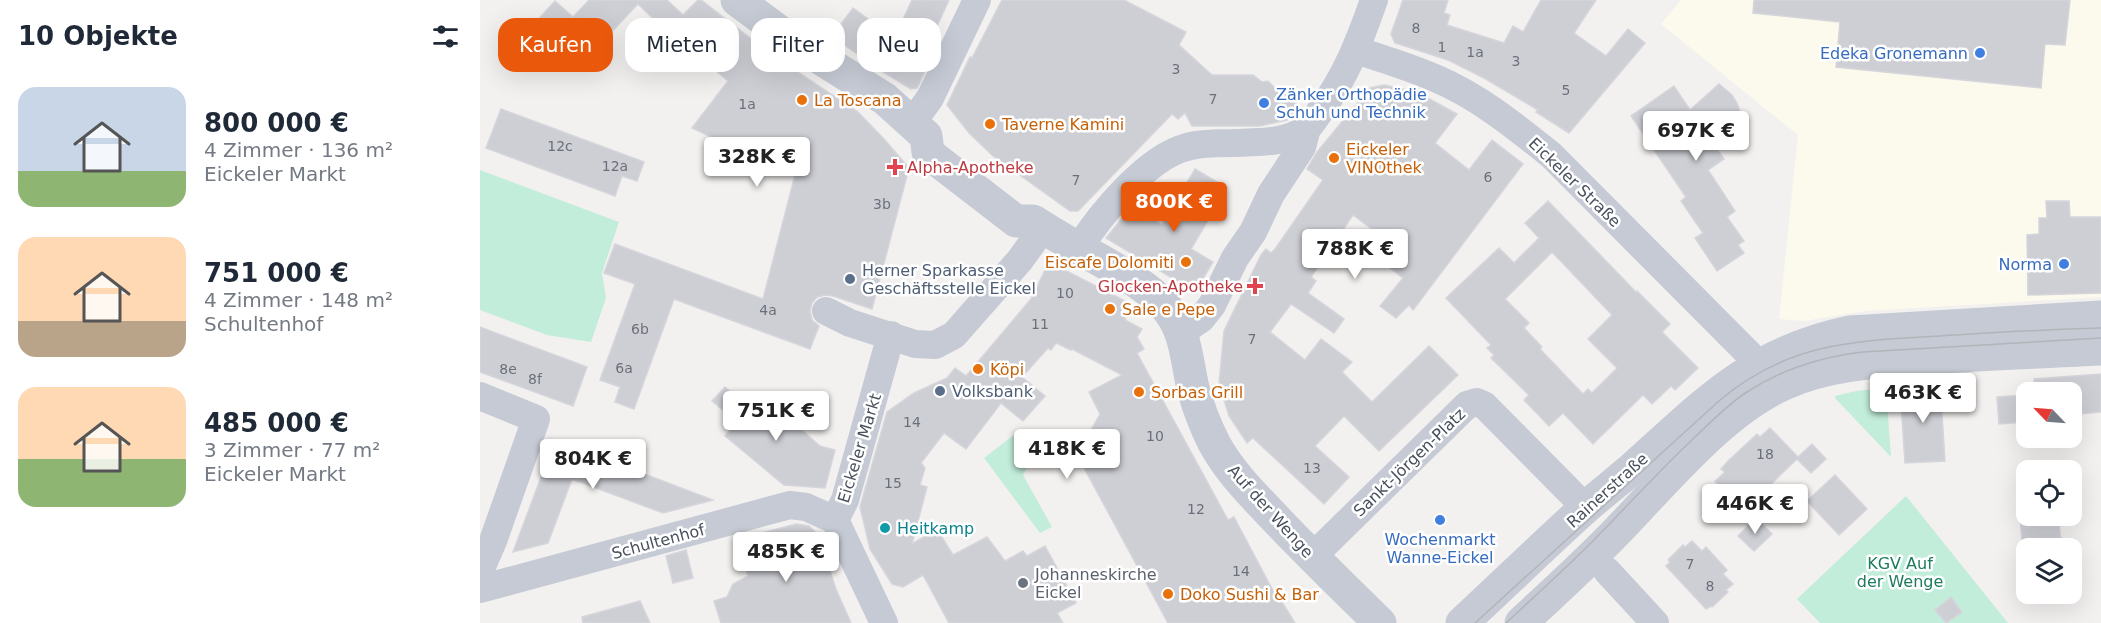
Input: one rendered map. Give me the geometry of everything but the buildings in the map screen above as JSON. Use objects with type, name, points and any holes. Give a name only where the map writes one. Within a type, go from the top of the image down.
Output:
[{"type":"street","points":[[737,0],[788,38],[885,99],[919,130],[928,152],[933,157],[1016,221],[1038,224],[1148,290],[1164,304],[1182,332],[1201,319],[1212,305],[1235,258],[1253,232],[1271,195],[1302,147],[1307,128],[1347,70],[1374,0]]},
{"type":"street","points":[[919,130],[930,98],[976,0]]},
{"type":"street","name":"Eickeler Straße","points":[[1356,50],[1436,78],[1464,92],[1524,133],[1551,155],[1765,378]]},
{"type":"street","points":[[1079,249],[1119,195],[1168,154],[1187,147],[1289,137],[1307,128]]},
{"type":"street","points":[[1243,143],[1262,161],[1268,173],[1271,195]]},
{"type":"street","points":[[826,311],[850,323],[915,344],[925,345],[945,341],[954,335],[1020,260],[1038,224]]},
{"type":"street","points":[[1765,378],[1784,352],[1810,342],[1850,332],[2101,317]]},
{"type":"street","name":"Auf der Wenge","points":[[1182,332],[1193,388],[1201,415],[1214,443],[1241,482],[1311,556],[1380,623]]},
{"type":"street","name":"Eickeler Markt","points":[[884,623],[835,519],[845,500],[891,335]]},
{"type":"street","points":[[1765,378],[1796,379],[1845,366],[1982,354],[2101,349]]},
{"type":"street","name":"Rainerstraße","points":[[1462,623],[1586,508],[1718,392],[1765,378]]},
{"type":"street","name":"Rainerstraße","points":[[1521,623],[1585,563],[1694,451],[1756,399],[1765,378]]},
{"type":"street","points":[[480,396],[536,419],[493,541],[480,571]]},
{"type":"street","name":"Sankt-Jörgen-Platz","points":[[1311,556],[1467,405],[1477,402],[1484,405],[1586,508]]},
{"type":"street","name":"Schultenhof","points":[[480,589],[790,505],[806,507],[835,519]]},
{"type":"street","points":[[1606,571],[1655,623]]},
{"type":"shaded area","points":[[1681,0],[2101,0],[2101,297],[1865,311],[1804,321],[1779,319],[1798,135],[1661,24]]},
{"type":"green space","points":[[480,170],[619,222],[602,273],[606,298],[591,342],[547,335],[480,310]]},
{"type":"green space","points":[[1886,388],[1891,457],[1835,398],[1835,396],[1856,391]]},
{"type":"green space","points":[[1015,434],[1033,455],[1023,475],[1052,527],[1040,533],[984,458]]},
{"type":"green space","name":"KGV Auf der Wenge","points":[[1906,496],[2008,623],[1820,623],[1797,599]]},
{"type":"tram line","points":[[1475,623],[1720,400],[1748,380],[1775,365],[1831,346],[1860,342],[2101,328]]},
{"type":"tram line","points":[[1506,623],[1582,551],[1720,413],[1747,392],[1774,377],[1802,365],[1863,352],[2101,338]]},
{"type":"place","name":"Edeka Gronemann","points":[[1980,53]]},
{"type":"place","name":"La Toscana","points":[[802,100]]},
{"type":"place","name":"Zänker Orthopädie Schuh und Technik","points":[[1264,103]]},
{"type":"place","name":"Taverne Kamini","points":[[990,124]]},
{"type":"place","name":"Eickeler VINOthek","points":[[1334,158]]},
{"type":"place","name":"Alpha-Apotheke","points":[[895,167]]},
{"type":"place","name":"Eiscafe Dolomiti","points":[[1186,262]]},
{"type":"place","name":"Norma","points":[[2064,264]]},
{"type":"place","name":"Herner Sparkasse Geschäftsstelle Eickel","points":[[850,279]]},
{"type":"place","name":"Glocken-Apotheke","points":[[1255,286]]},
{"type":"place","name":"Sale e Pepe","points":[[1110,309]]},
{"type":"place","name":"Köpi","points":[[978,369]]},
{"type":"place","name":"Volksbank","points":[[940,391]]},
{"type":"place","name":"Sorbas Grill","points":[[1139,392]]},
{"type":"place","name":"Wochenmarkt Wanne-Eickel","points":[[1440,520]]},
{"type":"place","name":"Heitkamp","points":[[885,528]]},
{"type":"place","name":"Johanneskirche Eickel","points":[[1023,583]]},
{"type":"place","name":"Doko Sushi & Bar","points":[[1168,594]]}]
